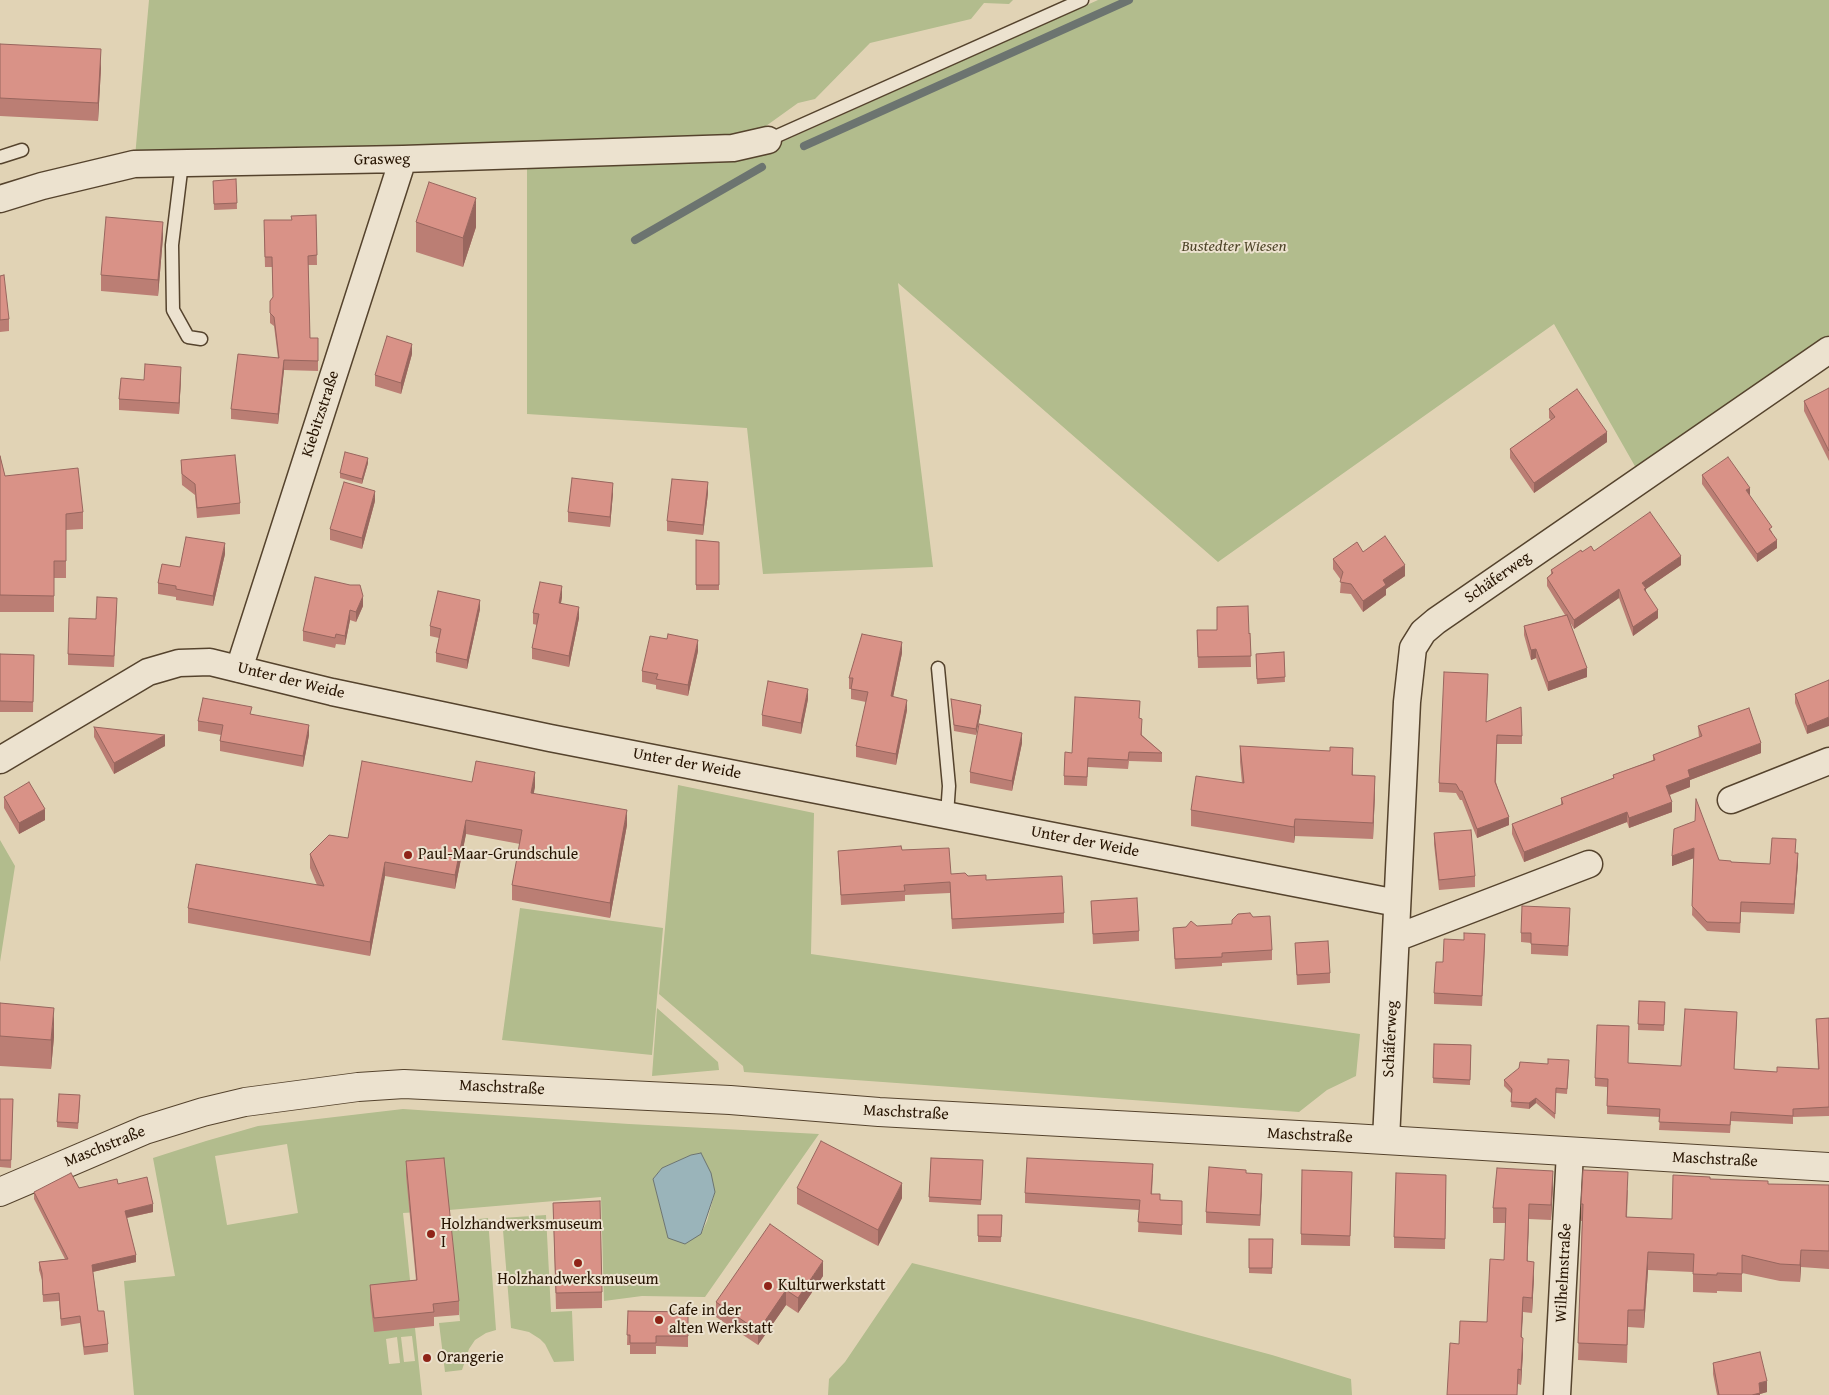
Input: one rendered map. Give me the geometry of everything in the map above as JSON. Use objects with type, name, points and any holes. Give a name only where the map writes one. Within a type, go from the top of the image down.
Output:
[{"type":"street","name":"Grasweg","points":[[0,198],[134,164],[403,159],[733,148],[768,140]]},
{"type":"street","name":"Kiebitzstraße","points":[[239,669],[403,159]]},
{"type":"street","name":"Schäferweg","points":[[1386,1140],[1407,702],[1413,648],[1423,632],[1436,621],[1829,350]]},
{"type":"street","name":"Unter der Weide","points":[[0,760],[148,672],[179,663],[210,662],[332,692],[550,738],[1398,903]]},
{"type":"street","points":[[1731,800],[1829,761]]},
{"type":"street","points":[[1396,938],[1588,864]]},
{"type":"street","name":"Maschstraße","points":[[0,1192],[145,1130],[203,1112],[245,1102],[358,1086],[404,1084],[730,1100],[879,1112],[1829,1167]]},
{"type":"street","name":"Wilhelmstraße","points":[[1557,1395],[1570,1152]]},
{"type":"lane","points":[[768,140],[1082,0]]},
{"type":"lane","points":[[0,157],[22,150]]},
{"type":"lane","points":[[182,163],[172,245],[173,310],[188,337],[200,339]]},
{"type":"lane","points":[[938,668],[949,786],[947,815]]},
{"type":"green space","points":[[149,0],[1013,0],[1009,4],[984,3],[971,19],[870,43],[815,99],[798,103],[752,136],[135,157]]},
{"type":"green space","name":"Bustedter Wiesen","points":[[1098,0],[1829,0],[1829,335],[1636,468],[1554,324],[1218,562],[898,283],[933,567],[763,574],[747,428],[527,414],[527,167],[755,154]]},
{"type":"green space","points":[[678,785],[814,813],[811,954],[1360,1034],[1356,1076],[1327,1090],[1299,1112],[744,1072],[743,1066],[659,994]]},
{"type":"green space","points":[[0,840],[15,866],[0,962]]},
{"type":"green space","points":[[520,908],[663,928],[652,1055],[502,1040]]},
{"type":"green space","points":[[657,1008],[718,1062],[719,1070],[652,1076]]},
{"type":"green space","points":[[403,1109],[819,1134],[705,1297],[642,1296],[604,1301],[601,1197],[403,1213],[422,1395],[134,1395],[124,1281],[175,1276],[153,1158],[258,1126]],"holes":[[[287,1144],[298,1213],[227,1225],[215,1156]],[[701,1153],[715,1192],[707,1221],[701,1234],[668,1238],[653,1179],[662,1168],[691,1155]],[[412,1336],[415,1361],[404,1362],[401,1337]],[[397,1337],[400,1363],[389,1364],[386,1339]]]},
{"type":"green space","points":[[546,1215],[551,1312],[572,1311],[574,1361],[554,1362],[545,1344],[540,1339],[529,1332],[511,1328],[502,1218]]},
{"type":"green space","points":[[488,1218],[496,1330],[486,1333],[475,1340],[469,1349],[462,1370],[445,1372],[439,1323],[460,1321],[451,1222]]},
{"type":"green space","points":[[912,1263],[1142,1320],[1272,1355],[1351,1379],[1352,1395],[828,1395],[829,1379],[845,1362]]},
{"type":"water","points":[[701,1153],[711,1173],[715,1192],[701,1234],[685,1244],[668,1238],[653,1179],[662,1168],[691,1155]]},
{"type":"building","points":[[0,44],[101,49],[98,103],[0,98]]},
{"type":"building","points":[[236,179],[237,203],[214,204],[213,181]]},
{"type":"building","points":[[429,182],[476,198],[463,238],[416,222]]},
{"type":"building","points":[[316,215],[317,255],[308,256],[310,338],[318,338],[318,361],[284,360],[278,414],[231,409],[238,354],[279,358],[274,317],[270,313],[270,301],[273,297],[272,257],[265,257],[264,220],[292,220],[291,216]]},
{"type":"building","points":[[106,217],[163,222],[158,280],[101,275]]},
{"type":"building","points":[[4,275],[9,319],[0,320],[0,276]]},
{"type":"building","points":[[387,336],[412,344],[401,383],[375,375]]},
{"type":"building","points":[[145,364],[181,367],[179,403],[119,399],[121,378],[144,380]]},
{"type":"building","points":[[1829,388],[1829,451],[1804,401]]},
{"type":"building","points":[[1577,389],[1607,432],[1534,483],[1510,449],[1555,417],[1549,409]]},
{"type":"building","points":[[345,452],[368,458],[362,479],[340,473]]},
{"type":"building","points":[[235,455],[240,503],[197,508],[195,484],[182,474],[181,460]]},
{"type":"building","points":[[0,456],[5,476],[78,468],[83,512],[66,514],[66,561],[54,561],[54,596],[0,595]]},
{"type":"building","points":[[1728,457],[1750,488],[1746,490],[1772,527],[1769,529],[1777,540],[1757,554],[1702,475]]},
{"type":"building","points":[[572,478],[613,483],[610,517],[568,512]]},
{"type":"building","points":[[672,479],[708,482],[703,525],[667,521]]},
{"type":"building","points":[[344,482],[375,491],[362,538],[330,529]]},
{"type":"building","points":[[1650,512],[1681,556],[1642,583],[1658,610],[1633,627],[1619,589],[1574,620],[1547,578],[1553,573],[1551,570],[1581,550],[1582,552],[1591,546],[1594,551]]},
{"type":"building","points":[[1385,536],[1405,565],[1383,580],[1386,585],[1363,601],[1351,584],[1340,582],[1343,572],[1333,559],[1357,542],[1363,552]]},
{"type":"building","points":[[186,537],[225,543],[213,596],[176,589],[176,586],[158,583],[162,564],[180,567]]},
{"type":"building","points":[[696,540],[719,542],[719,585],[696,585]]},
{"type":"building","points":[[315,577],[350,585],[360,585],[363,596],[356,612],[350,610],[345,636],[336,634],[335,638],[303,631]]},
{"type":"building","points":[[540,582],[562,586],[559,603],[579,607],[569,656],[532,648],[539,614],[533,613]]},
{"type":"building","points":[[438,591],[480,600],[467,660],[436,653],[441,629],[430,626]]},
{"type":"building","points":[[97,597],[117,598],[114,656],[68,654],[69,618],[96,619]]},
{"type":"building","points":[[1248,606],[1251,656],[1198,657],[1197,630],[1217,630],[1217,607]]},
{"type":"building","points":[[1567,615],[1587,668],[1548,682],[1536,649],[1531,650],[1524,626]]},
{"type":"building","points":[[668,634],[698,640],[688,685],[656,679],[658,674],[642,671],[650,636],[667,639]]},
{"type":"building","points":[[862,634],[902,642],[891,696],[907,700],[896,754],[856,746],[868,692],[851,689],[853,678],[849,678]]},
{"type":"building","points":[[1284,652],[1285,677],[1257,679],[1256,654]]},
{"type":"building","points":[[0,654],[34,655],[33,702],[0,701]]},
{"type":"building","points":[[1444,672],[1488,674],[1486,722],[1521,707],[1522,736],[1497,735],[1495,782],[1509,817],[1477,829],[1462,791],[1460,791],[1456,784],[1439,783]]},
{"type":"building","points":[[1829,680],[1829,717],[1807,726],[1795,694]]},
{"type":"building","points":[[768,681],[808,689],[801,723],[762,715]]},
{"type":"building","points":[[1075,697],[1140,701],[1141,735],[1162,753],[1129,752],[1128,760],[1088,758],[1087,777],[1064,776],[1065,752],[1072,753]]},
{"type":"building","points":[[203,698],[252,707],[250,714],[309,725],[303,756],[220,741],[223,725],[198,721]]},
{"type":"building","points":[[951,699],[981,705],[976,729],[954,725]]},
{"type":"building","points":[[1749,708],[1761,743],[1688,770],[1690,777],[1666,786],[1672,802],[1629,818],[1627,812],[1524,852],[1512,824],[1563,804],[1561,798],[1614,778],[1613,775],[1655,760],[1653,755],[1702,736],[1698,726]]},
{"type":"building","points":[[979,724],[1022,733],[1012,781],[970,772]]},
{"type":"building","points":[[94,727],[165,735],[114,763]]},
{"type":"building","points":[[1240,746],[1330,751],[1330,747],[1353,748],[1352,775],[1375,776],[1373,823],[1295,819],[1294,827],[1191,810],[1196,776],[1244,783]]},
{"type":"building","points":[[362,761],[472,782],[476,761],[509,767],[535,772],[531,793],[627,810],[610,903],[512,885],[522,830],[466,820],[455,875],[385,862],[370,942],[188,908],[196,864],[324,886],[310,854],[329,835],[348,838]]},
{"type":"building","points":[[29,782],[45,809],[19,823],[4,797]]},
{"type":"building","points":[[1696,799],[1719,860],[1770,864],[1772,838],[1796,839],[1795,853],[1798,853],[1794,904],[1741,902],[1740,923],[1707,922],[1692,906],[1694,848],[1672,856],[1674,829],[1695,821]]},
{"type":"building","points":[[1471,830],[1475,876],[1439,880],[1434,833]]},
{"type":"building","points":[[901,846],[902,850],[949,848],[951,874],[965,873],[968,876],[986,875],[986,880],[1062,876],[1064,913],[952,919],[950,882],[904,885],[905,891],[841,895],[838,851]]},
{"type":"building","points":[[1137,898],[1139,931],[1093,934],[1091,901]]},
{"type":"building","points":[[1522,906],[1570,908],[1568,946],[1531,944],[1531,933],[1521,933]]},
{"type":"building","points":[[1250,913],[1253,917],[1270,916],[1272,950],[1222,953],[1222,957],[1175,959],[1173,928],[1186,927],[1191,921],[1197,926],[1232,924],[1232,920],[1238,914]]},
{"type":"building","points":[[1464,933],[1485,934],[1482,996],[1434,993],[1436,962],[1443,962],[1444,939],[1464,940]]},
{"type":"building","points":[[1328,941],[1330,973],[1297,975],[1295,943]]},
{"type":"building","points":[[1639,1001],[1665,1002],[1664,1025],[1638,1024]]},
{"type":"building","points":[[0,1003],[54,1008],[51,1040],[0,1036]]},
{"type":"building","points":[[1685,1009],[1737,1012],[1734,1069],[1777,1072],[1777,1067],[1819,1069],[1816,1019],[1829,1018],[1829,1107],[1793,1109],[1793,1116],[1731,1112],[1730,1125],[1659,1122],[1660,1109],[1607,1106],[1608,1079],[1595,1078],[1597,1025],[1629,1026],[1628,1063],[1681,1066]]},
{"type":"building","points":[[1434,1044],[1471,1045],[1470,1080],[1433,1078]]},
{"type":"building","points":[[1548,1059],[1569,1060],[1567,1089],[1556,1088],[1555,1114],[1536,1098],[1529,1103],[1511,1102],[1512,1089],[1504,1080],[1519,1068],[1520,1062],[1548,1064]]},
{"type":"building","points":[[59,1094],[80,1095],[78,1123],[57,1122]]},
{"type":"building","points":[[0,1099],[13,1099],[11,1160],[0,1160]]},
{"type":"building","points":[[821,1141],[902,1183],[878,1230],[797,1188]]},
{"type":"building","points":[[444,1158],[459,1301],[433,1304],[434,1312],[374,1318],[370,1285],[417,1280],[406,1161]]},
{"type":"building","points":[[931,1158],[983,1160],[981,1200],[929,1197]]},
{"type":"building","points":[[1027,1158],[1153,1164],[1151,1194],[1160,1194],[1160,1200],[1182,1201],[1182,1225],[1138,1222],[1140,1200],[1025,1193]]},
{"type":"building","points":[[1209,1167],[1246,1170],[1246,1173],[1262,1174],[1260,1215],[1206,1212]]},
{"type":"building","points":[[1497,1168],[1553,1171],[1551,1205],[1529,1204],[1527,1261],[1534,1262],[1532,1298],[1523,1297],[1521,1337],[1523,1338],[1521,1370],[1518,1369],[1517,1395],[1447,1395],[1450,1343],[1459,1344],[1460,1321],[1487,1322],[1490,1259],[1504,1260],[1506,1208],[1493,1208]]},
{"type":"building","points":[[1302,1170],[1352,1172],[1350,1236],[1301,1234]]},
{"type":"building","points":[[1583,1170],[1628,1172],[1626,1217],[1672,1219],[1673,1175],[1710,1177],[1710,1179],[1768,1181],[1768,1184],[1829,1185],[1829,1251],[1801,1250],[1800,1265],[1780,1264],[1742,1255],[1742,1274],[1717,1273],[1717,1275],[1693,1274],[1694,1254],[1648,1252],[1644,1310],[1628,1310],[1627,1345],[1578,1343]]},
{"type":"building","points":[[71,1173],[79,1188],[117,1179],[118,1184],[147,1177],[153,1204],[125,1211],[136,1255],[92,1265],[98,1311],[104,1311],[108,1344],[84,1347],[80,1316],[61,1319],[59,1293],[43,1295],[42,1273],[39,1262],[68,1259],[34,1192]]},
{"type":"building","points":[[1396,1173],[1446,1175],[1445,1239],[1394,1237]]},
{"type":"building","name":"Holzhandwerksmuseum","points":[[600,1201],[602,1292],[556,1293],[553,1203]]},
{"type":"building","points":[[978,1215],[1002,1215],[1001,1237],[978,1236]]},
{"type":"building","name":"Kulturwerkstatt","points":[[770,1224],[823,1261],[798,1298],[786,1290],[758,1331],[716,1302]]},
{"type":"building","points":[[1249,1239],[1273,1239],[1272,1268],[1249,1268]]},
{"type":"building","points":[[628,1311],[688,1312],[688,1336],[656,1336],[656,1343],[630,1343],[630,1335],[627,1335]]},
{"type":"building","points":[[1760,1352],[1767,1381],[1759,1383],[1760,1393],[1752,1395],[1719,1395],[1713,1363]]},
{"type":"waterway","points":[[804,146],[1129,0]]},
{"type":"waterway","points":[[635,240],[762,167]]},
{"type":"place","name":"Paul-Maar-Grundschule","points":[[408,855]]},
{"type":"place","name":"Holzhandwerksmuseum I","points":[[431,1234]]},
{"type":"place","name":"Holzhandwerksmuseum","points":[[578,1263]]},
{"type":"place","name":"Kulturwerkstatt","points":[[768,1286]]},
{"type":"place","name":"Cafe in der alten Werkstatt","points":[[659,1320]]},
{"type":"place","name":"Orangerie","points":[[427,1358]]}]
